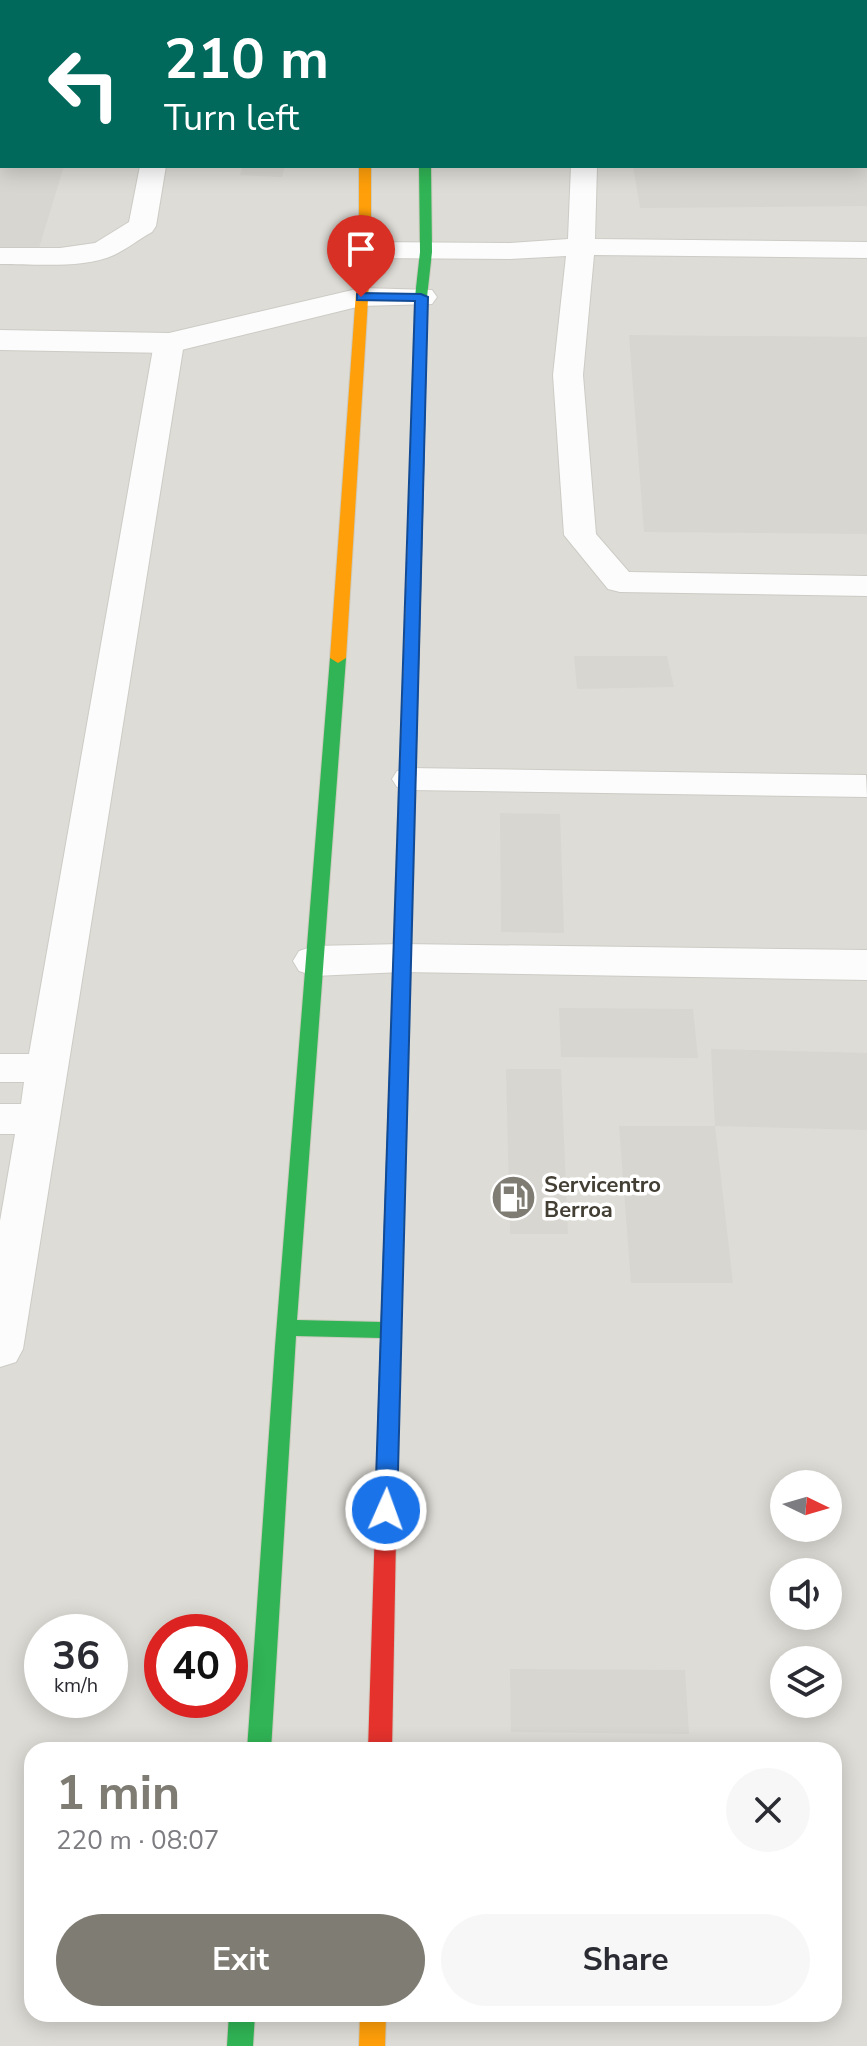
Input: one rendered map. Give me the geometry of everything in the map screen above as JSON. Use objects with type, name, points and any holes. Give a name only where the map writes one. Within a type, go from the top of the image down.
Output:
[{"type":"street","points":[[260,1742],[287,1328],[340,631],[365,250],[365,168]]},
{"type":"street","points":[[380,1742],[402,958],[410,779],[421,297],[426,252],[425,168]]},
{"type":"street","points":[[0,340],[169,343],[361,297],[421,297]]},
{"type":"street","points":[[314,961],[402,958],[867,965]]},
{"type":"street","points":[[287,1328],[391,1330]]},
{"type":"street","points":[[240,2046],[242,2022]]},
{"type":"street","points":[[372,2046],[373,2022]]},
{"type":"lane","points":[[0,256],[60,256],[102,250],[142,226],[153,168]]},
{"type":"lane","points":[[584,168],[581,247],[568,375],[580,535],[620,582],[867,586]]},
{"type":"lane","points":[[365,250],[426,252],[581,247],[867,250]]},
{"type":"lane","points":[[0,1349],[19,1119],[47,1068],[169,343]]},
{"type":"lane","points":[[410,779],[866,786]]},
{"type":"lane","points":[[0,1068],[47,1068]]},
{"type":"shaded area","points":[[0,168],[867,168],[867,2046],[0,2046]]},
{"type":"building","points":[[0,168],[63,168],[39,248],[0,248]]},
{"type":"building","points":[[242,168],[284,168],[282,177],[240,175]]},
{"type":"building","points":[[633,168],[867,168],[867,206],[640,208]]},
{"type":"building","points":[[629,335],[867,337],[867,534],[644,532]]},
{"type":"building","points":[[574,656],[667,656],[674,687],[577,689]]},
{"type":"building","points":[[500,813],[560,814],[564,933],[501,932]]},
{"type":"building","points":[[559,1008],[693,1009],[698,1058],[561,1057]]},
{"type":"building","points":[[711,1049],[867,1053],[867,1130],[715,1126]]},
{"type":"building","points":[[506,1069],[561,1069],[568,1234],[510,1234]]},
{"type":"building","points":[[619,1126],[715,1126],[733,1283],[631,1283]]},
{"type":"building","points":[[510,1669],[685,1670],[689,1734],[511,1732]]},
{"type":"traffic: fast","points":[[415,542],[421,297],[426,252],[425,168]]},
{"type":"traffic: fast","points":[[260,1742],[285,1347],[338,658]]},
{"type":"traffic: fast","points":[[388,1430],[404,896]]},
{"type":"traffic: fast","points":[[287,1328],[391,1330]]},
{"type":"traffic: fast","points":[[240,2046],[242,2022]]},
{"type":"traffic: slow","points":[[338,658],[365,250],[365,168]]},
{"type":"traffic: slow","points":[[404,896],[415,542]]},
{"type":"traffic: slow","points":[[372,2046],[373,2022]]},
{"type":"traffic: jam","points":[[380,1742],[388,1430]]},
{"type":"place","name":"Servicentro Berroa","points":[[513,1198]]},
{"type":"route","points":[[361,297],[421,297],[412,697],[395,1142],[386,1510]]}]
